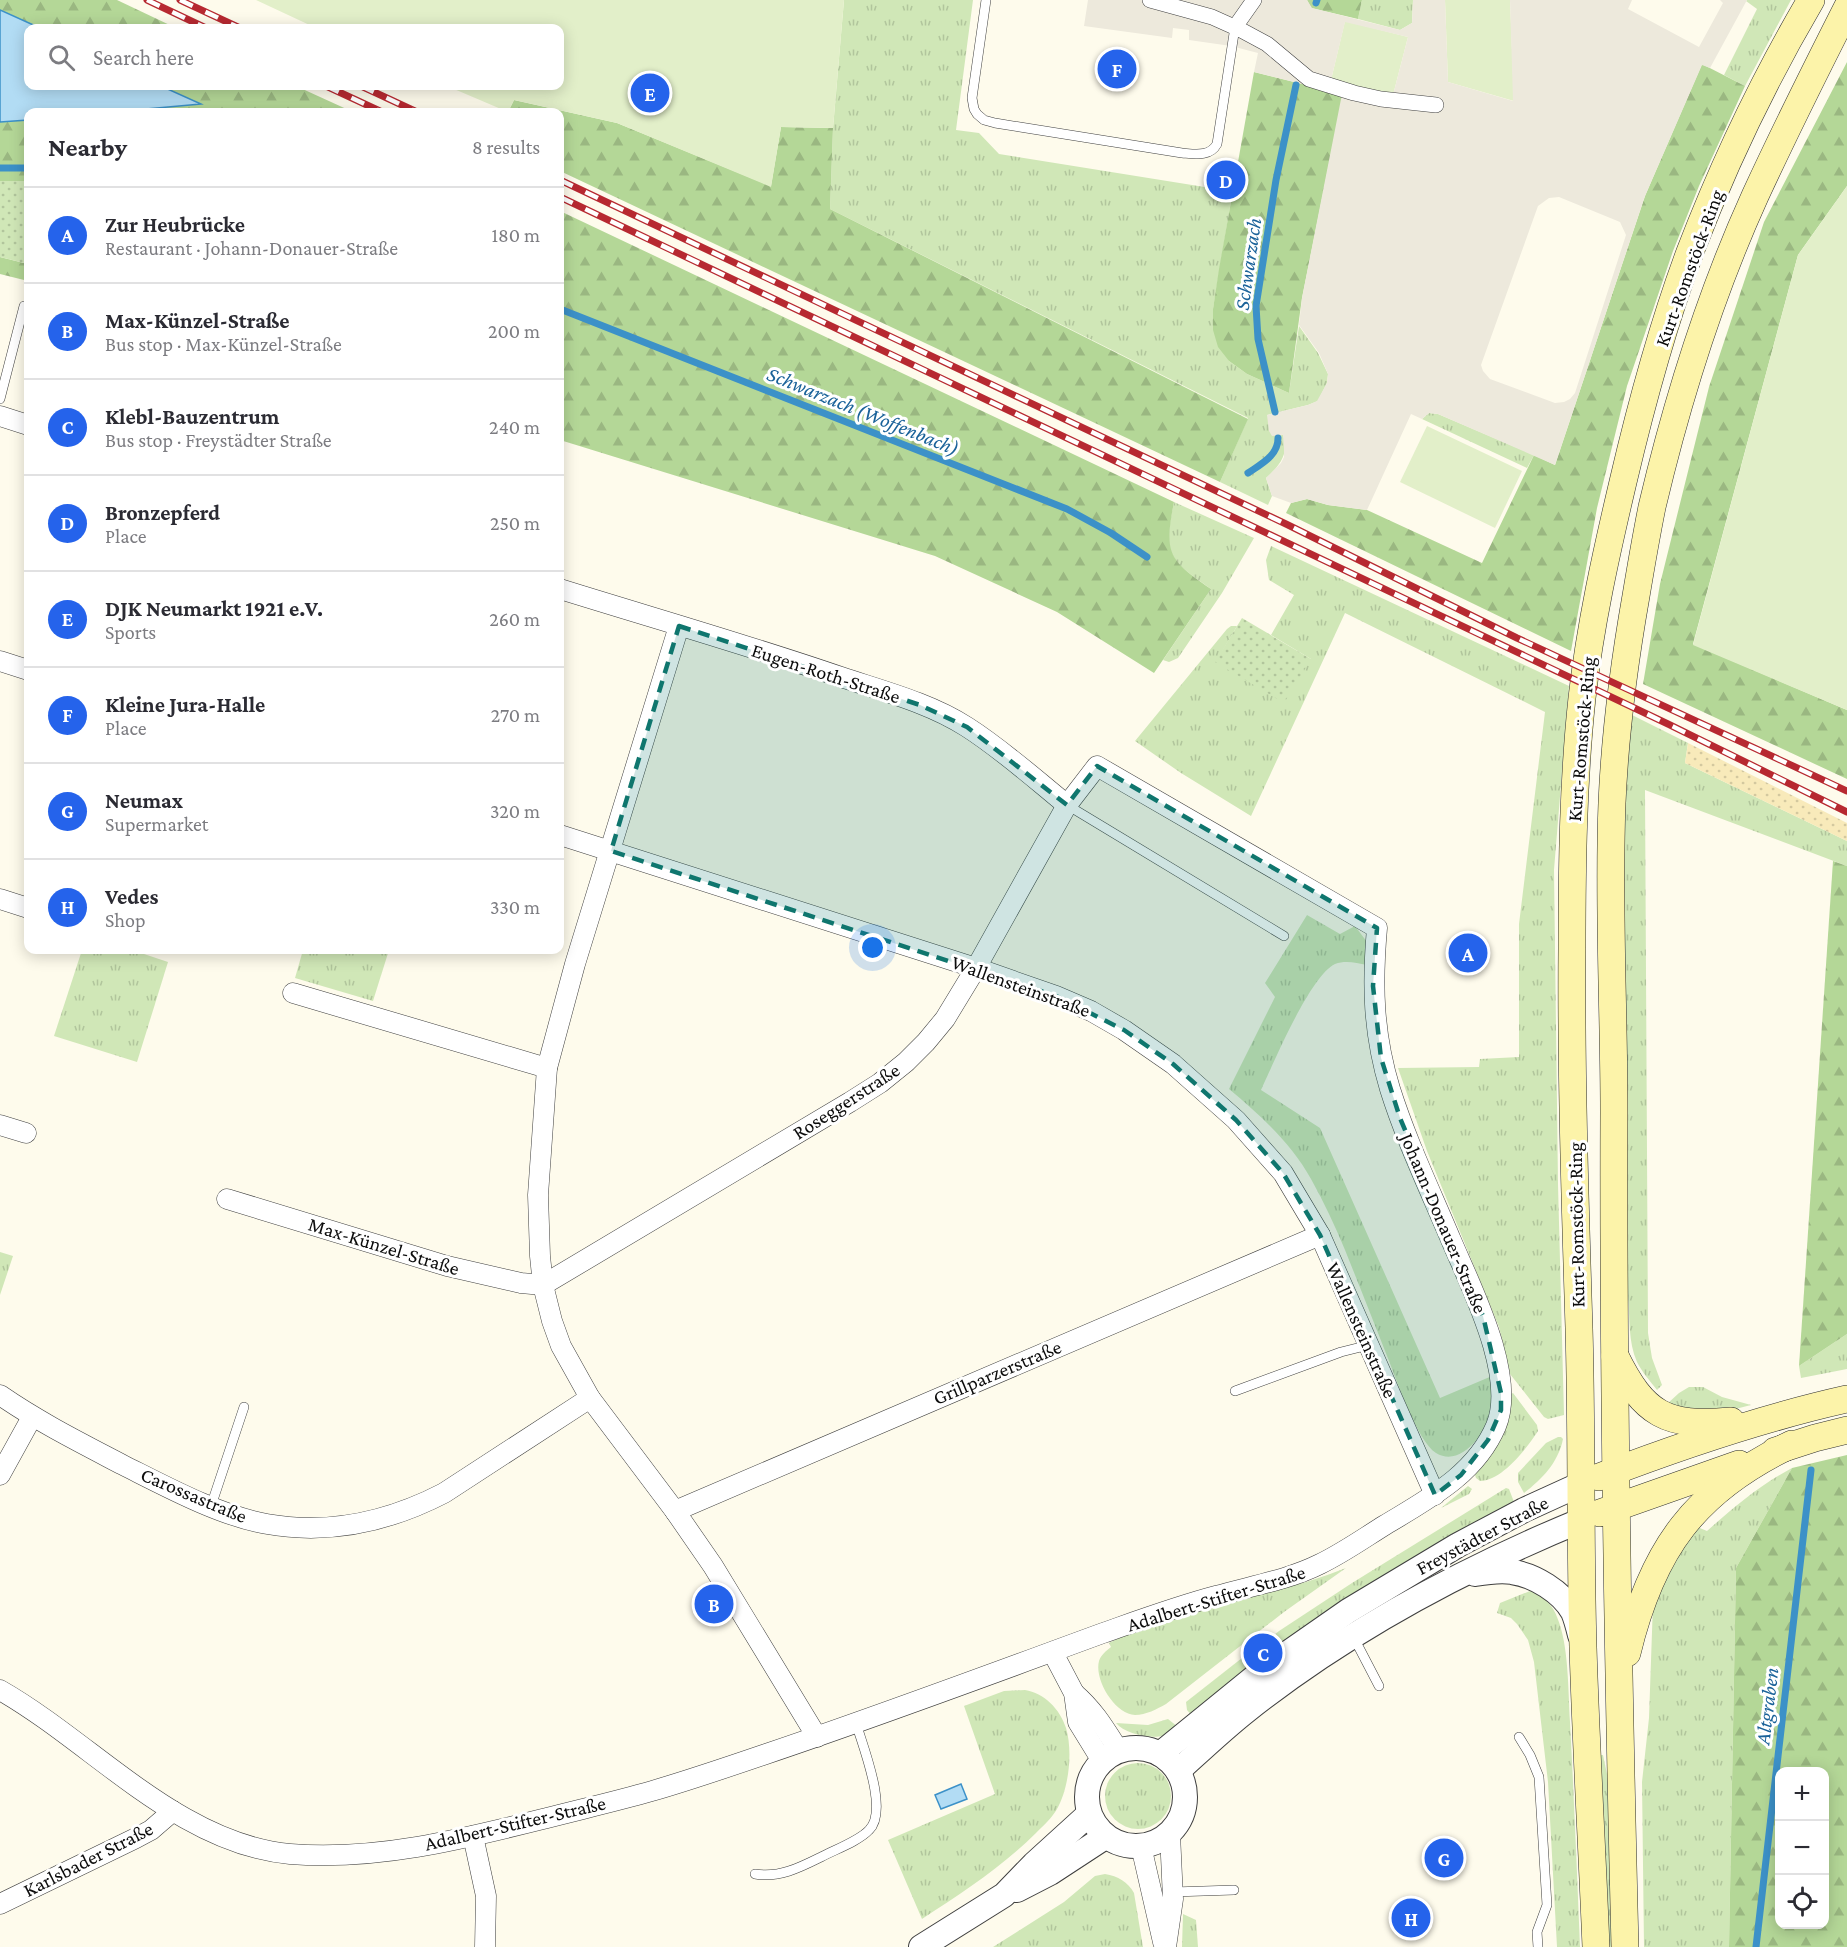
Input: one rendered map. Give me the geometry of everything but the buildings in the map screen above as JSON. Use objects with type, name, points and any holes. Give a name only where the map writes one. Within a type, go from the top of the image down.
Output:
[{"type":"main road","name":"Kurt-Romstöck-Ring","points":[[1596,1947],[1583,1649],[1581,1409],[1572,1048],[1572,867],[1575,777],[1582,699],[1607,546],[1647,386],[1684,271],[1719,183],[1753,108],[1810,0]]},
{"type":"main road","name":"Kurt-Romstöck-Ring","points":[[1619,1695],[1613,1352],[1612,805],[1618,714],[1643,554],[1652,510],[1684,388],[1718,288],[1754,199],[1801,98],[1847,9]]},
{"type":"main road","points":[[1613,1352],[1635,1391],[1643,1401],[1663,1416],[1701,1424],[1775,1417]]},
{"type":"main road","name":"Freystädter Straße","points":[[1581,1484],[1775,1417],[1847,1400]]},
{"type":"main road","name":"Freystädter Straße","points":[[1582,1520],[1792,1444],[1847,1430]]},
{"type":"main road","points":[[1625,1947],[1619,1695],[1628,1650],[1645,1592],[1664,1553],[1692,1514],[1723,1485],[1755,1463],[1792,1444]]},
{"type":"street","points":[[1150,0],[1212,17],[1235,27],[1267,44],[1309,79],[1381,99],[1436,105]]},
{"type":"street","points":[[1203,0],[1212,17]]},
{"type":"street","points":[[1235,27],[1254,0]]},
{"type":"street","points":[[0,416],[24,424]]},
{"type":"street","name":"Eugen-Roth-Straße","points":[[564,590],[815,668],[944,715],[967,727],[1067,805]]},
{"type":"street","points":[[680,626],[574,964],[547,1068],[538,1195],[543,1285],[561,1346],[590,1398],[675,1511],[713,1566],[817,1737]]},
{"type":"street","points":[[0,661],[24,669]]},
{"type":"street","name":"Roseggerstraße","points":[[543,1285],[880,1083],[926,1042],[945,1019],[976,968],[1067,805],[1097,766],[1377,928]]},
{"type":"street","name":"Wallensteinstraße","points":[[564,836],[976,968],[1056,996],[1091,1011],[1124,1030],[1173,1065],[1211,1097],[1283,1173],[1320,1235],[1435,1495]]},
{"type":"street","points":[[0,899],[24,907]]},
{"type":"street","name":"Johann-Donauer-Straße","points":[[1377,928],[1373,986],[1374,1015],[1376,1034],[1387,1078],[1400,1118],[1483,1316],[1494,1348],[1501,1387],[1501,1410],[1488,1440],[1461,1475],[1435,1495]]},
{"type":"street","points":[[293,993],[547,1068]]},
{"type":"street","points":[[0,1125],[26,1133]]},
{"type":"street","name":"Max-Künzel-Straße","points":[[227,1199],[447,1266],[520,1283],[543,1285]]},
{"type":"street","name":"Grillparzerstraße","points":[[675,1511],[1320,1235]]},
{"type":"street","name":"Carossastraße","points":[[0,1395],[32,1417],[141,1474],[212,1506],[266,1524],[291,1527],[336,1527],[363,1523],[393,1516],[419,1506],[444,1493],[590,1398]]},
{"type":"street","points":[[0,1475],[32,1417]]},
{"type":"street","name":"Freystädter Straße","points":[[1160,1754],[1262,1671],[1348,1611],[1458,1545],[1581,1484]]},
{"type":"street","name":"Adalbert-Stifter-Straße","points":[[0,1690],[173,1811],[205,1828],[269,1852],[330,1856],[364,1854],[473,1836],[649,1792],[856,1724],[1108,1631],[1199,1601],[1301,1573],[1336,1556],[1435,1495]]},
{"type":"street","name":"Freystädter Straße","points":[[1178,1771],[1247,1710],[1353,1637],[1422,1595],[1457,1577],[1524,1544],[1582,1520]]},
{"type":"street","points":[[1457,1577],[1505,1571],[1520,1574],[1543,1584],[1566,1603],[1572,1612],[1583,1649]]},
{"type":"street","points":[[1053,1653],[1074,1694],[1078,1722],[1110,1756]]},
{"type":"street","points":[[1141,1748],[1160,1754],[1178,1771],[1185,1789],[1185,1806],[1179,1823],[1170,1834],[1141,1846],[1120,1844],[1105,1837],[1094,1826],[1089,1814],[1086,1797],[1090,1777],[1110,1756],[1141,1748]]},
{"type":"street","name":"Karlsbader Straße","points":[[0,1904],[136,1838],[173,1811]]},
{"type":"street","points":[[1004,1895],[1089,1814]]},
{"type":"street","points":[[1165,1947],[1172,1913],[1173,1892],[1170,1834]]},
{"type":"street","points":[[473,1836],[486,1896],[485,1947]]},
{"type":"street","points":[[921,1947],[1004,1895],[1029,1885],[1105,1837]]},
{"type":"street","points":[[1141,1846],[1165,1947]]},
{"type":"lane","points":[[986,0],[972,98],[974,109],[984,120],[1018,128],[1182,153],[1207,153],[1214,150],[1217,144],[1235,27]]},
{"type":"lane","points":[[0,399],[24,306]]},
{"type":"lane","points":[[1067,805],[1284,936]]},
{"type":"lane","points":[[1235,1391],[1341,1352],[1369,1345]]},
{"type":"lane","points":[[212,1506],[244,1407]]},
{"type":"lane","points":[[1353,1637],[1379,1686]]},
{"type":"lane","points":[[755,1874],[765,1876],[789,1872],[864,1834],[874,1824],[877,1809],[875,1790],[856,1724]]},
{"type":"lane","points":[[1519,1737],[1539,1777],[1547,1905],[1537,1932],[1538,1947]]},
{"type":"lane","points":[[1173,1892],[1234,1890]]},
{"type":"highlighted area","points":[[679,626],[920,705],[967,727],[1067,805],[1097,766],[1377,928],[1373,986],[1381,1058],[1400,1118],[1483,1316],[1501,1393],[1501,1410],[1488,1440],[1461,1475],[1435,1495],[1320,1235],[1283,1173],[1236,1120],[1173,1064],[1124,1030],[1056,996],[611,851]]},
{"type":"green space","points":[[0,0],[117,0],[168,24],[31,24],[0,10]]},
{"type":"green space","points":[[256,0],[844,0],[833,128],[781,127],[771,187],[617,123],[564,111],[564,108],[550,108],[514,100],[510,108],[499,108],[456,90],[564,90],[564,24],[307,24]]},
{"type":"green space","points":[[844,0],[973,0],[956,130],[979,133],[999,154],[1217,189],[1220,169],[1236,171],[1213,309],[1229,361],[1247,374],[1289,393],[1299,326],[1318,353],[1328,374],[1327,383],[1318,401],[1267,415],[1282,432],[1285,442],[1282,459],[1266,478],[1272,496],[1268,505],[1220,482],[1248,418],[830,209],[833,128]]},
{"type":"green space","points":[[1307,0],[1362,0],[1358,19],[1311,8]]},
{"type":"green space","points":[[1362,0],[1413,0],[1412,23],[1400,30],[1358,19]]},
{"type":"green space","points":[[1445,0],[1510,0],[1514,101],[1448,82]]},
{"type":"green space","points":[[1747,0],[1791,0],[1745,86],[1724,75],[1757,9]]},
{"type":"green space","points":[[1345,21],[1408,37],[1393,95],[1331,80]]},
{"type":"green space","points":[[1847,62],[1847,186],[1798,255],[1693,644],[1847,710],[1847,779],[1643,684],[1660,584],[1709,387],[1764,222]]},
{"type":"green space","points":[[1702,64],[1745,86],[1699,186],[1673,251],[1627,386],[1597,508],[1571,651],[1286,513],[1291,503],[1307,499],[1328,505],[1367,510],[1482,563],[1534,455],[1555,465],[1645,196]]},
{"type":"green space","points":[[1254,72],[1343,94],[1302,298],[1289,393],[1247,374],[1229,361],[1218,347],[1213,330],[1213,309],[1219,269]]},
{"type":"green space","points":[[170,90],[305,90],[344,108],[156,108],[200,104]]},
{"type":"green space","points":[[514,100],[550,108],[510,108]]},
{"type":"green space","points":[[564,111],[617,123],[771,186],[781,127],[833,128],[830,209],[1248,419],[1220,482],[564,173]]},
{"type":"green space","points":[[24,120],[24,181],[0,181],[0,122]]},
{"type":"green space","points":[[0,181],[24,181],[24,263],[0,257]]},
{"type":"green space","points":[[1847,186],[1847,710],[1693,645],[1798,255]]},
{"type":"green space","points":[[564,213],[1174,502],[1170,533],[1173,554],[1186,570],[1211,589],[1154,673],[1057,612],[935,556],[564,441]]},
{"type":"green space","points":[[0,257],[24,263],[24,280],[0,274]]},
{"type":"green space","points":[[1429,413],[1438,414],[1534,455],[1527,468],[1422,419]]},
{"type":"green space","points":[[1427,426],[1522,471],[1495,528],[1400,482]]},
{"type":"green space","points":[[1174,502],[1254,538],[1222,593],[1178,658],[1169,662],[1163,660],[1211,589],[1185,570],[1172,554],[1169,534]]},
{"type":"green space","points":[[1271,546],[1569,686],[1554,870],[1564,1415],[1548,1419],[1544,1417],[1510,1374],[1499,1327],[1427,1151],[1398,1068],[1479,1067],[1480,1059],[1519,1057],[1519,924],[1545,712],[1345,613],[1251,816],[1181,773],[1135,741],[1231,626],[1237,626],[1216,662],[1311,659],[1271,635],[1294,595],[1269,580],[1266,560]]},
{"type":"green space","points":[[1242,618],[1311,659],[1284,703],[1215,662]]},
{"type":"green space","points":[[1630,714],[1688,743],[1685,763],[1847,841],[1847,866],[1645,790],[1648,1333],[1652,1358],[1662,1385],[1657,1390],[1641,1369],[1634,1354],[1628,1296],[1623,846]]},
{"type":"green space","points":[[1833,861],[1847,866],[1847,1334],[1799,1366]]},
{"type":"green space","points":[[1307,915],[1340,934],[1355,926],[1367,942],[1367,965],[1351,962],[1339,963],[1325,972],[1304,1002],[1261,1090],[1320,1128],[1440,1398],[1492,1376],[1491,1412],[1484,1429],[1471,1446],[1454,1456],[1436,1453],[1415,1423],[1341,1241],[1311,1179],[1294,1153],[1274,1130],[1229,1089],[1275,997],[1265,983]]},
{"type":"green space","points":[[81,954],[144,954],[168,962],[137,1062],[54,1036]]},
{"type":"green space","points":[[302,954],[388,954],[373,1001],[295,978]]},
{"type":"green space","points":[[0,1252],[13,1256],[0,1295]]},
{"type":"green space","points":[[1847,1334],[1847,1369],[1801,1378],[1799,1366]]},
{"type":"green space","points":[[1689,1387],[1703,1387],[1722,1397],[1751,1405],[1712,1415],[1667,1404]]},
{"type":"green space","points":[[1513,1393],[1537,1425],[1538,1431],[1521,1454],[1505,1470],[1488,1480],[1480,1481],[1475,1475],[1504,1428]]},
{"type":"green space","points":[[1558,1437],[1563,1439],[1553,1463],[1543,1476],[1524,1493],[1518,1482],[1518,1473],[1546,1443]]},
{"type":"green space","points":[[1847,1455],[1847,1947],[1729,1947],[1736,1568],[1792,1468]]},
{"type":"green space","points":[[1792,1468],[1736,1568],[1729,1947],[1644,1947],[1642,1782],[1649,1718],[1653,1603],[1695,1526],[1707,1531],[1748,1497]]},
{"type":"green space","points":[[1468,1486],[1472,1489],[1469,1494],[1441,1508]]},
{"type":"green space","points":[[1506,1488],[1509,1489],[1514,1502],[1265,1656],[1260,1650],[1259,1647],[1279,1631]]},
{"type":"green space","points":[[1346,1568],[1155,1710],[1139,1715],[1128,1713],[1120,1709],[1103,1686],[1098,1669],[1099,1661],[1111,1647],[1109,1643],[1166,1620],[1317,1579]]},
{"type":"green space","points":[[1530,1591],[1538,1592],[1549,1603],[1557,1617],[1566,1654],[1580,1947],[1557,1947],[1548,1782],[1534,1662],[1528,1640],[1517,1624],[1511,1618],[1497,1613],[1500,1603]]},
{"type":"green space","points":[[1242,1658],[1249,1668],[1192,1716],[1187,1710],[1186,1702]]},
{"type":"green space","points":[[1025,1690],[1045,1698],[1060,1714],[1066,1728],[1069,1758],[1067,1780],[1061,1800],[1047,1822],[1009,1857],[922,1919],[888,1840],[995,1794],[964,1706],[1004,1691]]},
{"type":"green space","points":[[1168,1719],[1178,1727],[1160,1736],[1132,1733],[1116,1723],[1148,1725]]},
{"type":"green space","points":[[1596,1755],[1603,1755],[1615,1812],[1619,1947],[1606,1947]]},
{"type":"green space","points":[[1138,1763],[1151,1766],[1161,1773],[1168,1783],[1171,1796],[1168,1809],[1161,1819],[1151,1826],[1138,1829],[1125,1826],[1115,1819],[1108,1809],[1105,1796],[1108,1783],[1115,1773],[1125,1766]]},
{"type":"green space","points":[[1105,1874],[1122,1880],[1134,1893],[1143,1947],[993,1947],[1064,1902],[1095,1876]]},
{"type":"green space","points":[[1183,1914],[1196,1920],[1198,1947],[1182,1947]]},
{"type":"sand","points":[[1688,743],[1847,823],[1847,841],[1685,763]]},
{"type":"shaded area","points":[[1088,0],[1307,0],[1312,8],[1400,30],[1412,23],[1413,0],[1445,0],[1448,82],[1513,101],[1510,0],[1632,0],[1628,9],[1699,47],[1723,3],[1720,0],[1747,0],[1710,68],[1702,65],[1645,196],[1555,465],[1438,414],[1429,413],[1422,419],[1411,414],[1367,510],[1328,505],[1307,499],[1291,503],[1272,496],[1266,478],[1284,457],[1283,435],[1272,436],[1267,415],[1317,401],[1327,383],[1328,374],[1319,353],[1299,325],[1302,298],[1342,94],[1254,72],[1258,53],[1231,46],[1189,40],[1189,30],[1173,28],[1172,38],[1084,26]],"holes":[[[1345,22],[1408,37],[1393,95],[1331,80]],[[1559,197],[1620,222],[1626,235],[1575,393],[1570,399],[1555,403],[1490,379],[1481,365],[1538,206],[1549,198]]]},
{"type":"water","points":[[0,10],[31,24],[24,24],[24,90],[170,90],[201,104],[157,108],[24,108],[24,120],[0,122]]},
{"type":"water","points":[[961,1784],[967,1799],[941,1809],[935,1795]]},
{"type":"waterway","name":"Schwarzach","points":[[1275,412],[1258,339],[1256,306],[1276,180],[1296,85]]},
{"type":"waterway","name":"Schwarzach (Woffenbach)","points":[[0,168],[24,168]]},
{"type":"waterway","name":"Schwarzach (Woffenbach)","points":[[564,311],[1067,509],[1111,533],[1147,557]]},
{"type":"waterway","name":"Schwarzach","points":[[1248,473],[1272,455],[1278,438]]},
{"type":"waterway","name":"Altgraben","points":[[1756,1947],[1811,1470]]},
{"type":"railway","points":[[147,0],[198,24]]},
{"type":"railway","points":[[180,0],[231,24]]},
{"type":"railway","points":[[335,90],[373,108]]},
{"type":"railway","points":[[370,90],[408,108]]},
{"type":"railway","points":[[564,182],[1286,524],[1517,638],[1847,791]]},
{"type":"railway","points":[[564,199],[1668,724],[1847,812]]},
{"type":"place","name":"Kleine Jura-Halle","points":[[1117,69]]},
{"type":"place","name":"DJK Neumarkt 1921 e.V.","points":[[650,93]]},
{"type":"place","name":"Bronzepferd","points":[[1226,180]]},
{"type":"place","name":"Zur Heubrücke","points":[[1468,953]]},
{"type":"place","name":"Max-Künzel-Straße","points":[[714,1604]]},
{"type":"place","name":"Klebl-Bauzentrum","points":[[1263,1653]]},
{"type":"place","name":"Neumax","points":[[1444,1858]]},
{"type":"place","name":"Vedes","points":[[1411,1918]]}]
